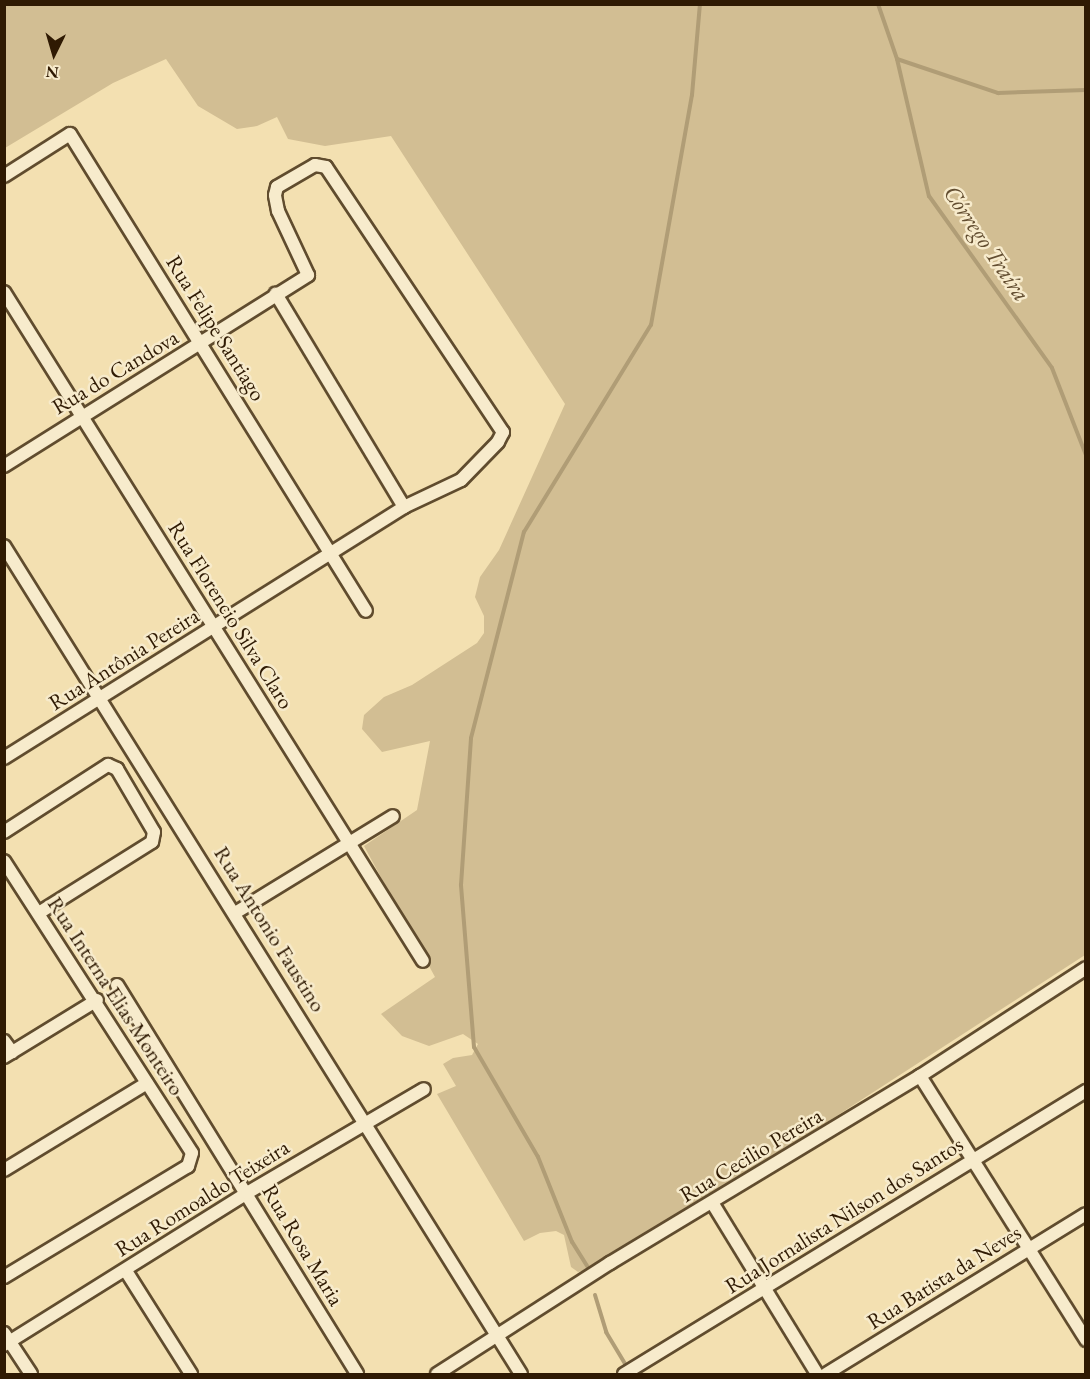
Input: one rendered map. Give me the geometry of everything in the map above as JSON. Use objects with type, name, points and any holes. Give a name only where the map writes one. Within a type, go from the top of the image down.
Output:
[{"type":"street","name":"Rua Felipe Santiago","points":[[4,176],[70,134],[366,611]]},
{"type":"street","name":"Rua Antônia Pereira","points":[[4,758],[405,507],[461,480],[498,442],[503,432],[326,167],[315,165],[277,187],[275,195],[278,211],[308,275]]},
{"type":"street","name":"Rua do Candova","points":[[4,466],[308,275]]},
{"type":"street","name":"Rua Florencio Silva Claro","points":[[4,292],[352,844],[423,961]]},
{"type":"street","points":[[276,294],[405,507]]},
{"type":"street","name":"Rua Antonio Faustino","points":[[4,546],[366,1121],[521,1374]]},
{"type":"street","points":[[4,832],[108,765],[117,769],[154,832],[152,842],[39,913]]},
{"type":"street","points":[[235,914],[352,844],[393,816]]},
{"type":"street","name":"Rua Interna Elias Monteiro","points":[[4,861],[97,1000],[192,1154],[188,1166],[4,1277]]},
{"type":"street","name":"Rua Cecilio Pereira","points":[[437,1374],[610,1263],[713,1204],[920,1076],[1086,968]]},
{"type":"street","name":"Rua Rosa Maria","points":[[117,985],[357,1374]]},
{"type":"street","points":[[4,1041],[8,1055],[97,1000]]},
{"type":"street","points":[[920,1076],[1086,1340]]},
{"type":"street","points":[[4,1170],[147,1083]]},
{"type":"street","name":"Rua Romoaldo Teixeira","points":[[6,1340],[126,1271],[247,1193],[424,1089]]},
{"type":"street","name":"Rua Jornalista Nilson dos Santos","points":[[624,1374],[1086,1091]]},
{"type":"street","points":[[713,1204],[817,1374]]},
{"type":"street","name":"Rua Batista da Neves","points":[[825,1374],[1086,1214]]},
{"type":"street","points":[[126,1271],[191,1374]]},
{"type":"street","points":[[6,1340],[31,1374]]},
{"type":"shaded area","points":[[5,5],[1085,5],[1085,955],[730,1185],[589,1269],[578,1272],[571,1267],[564,1235],[556,1231],[540,1233],[524,1241],[437,1094],[456,1086],[443,1064],[453,1058],[472,1055],[478,1044],[463,1034],[429,1046],[402,1036],[381,1014],[435,977],[364,846],[417,810],[430,741],[382,752],[362,729],[364,715],[384,697],[412,685],[477,643],[484,633],[484,616],[475,597],[480,577],[499,550],[565,404],[391,136],[325,146],[288,139],[277,117],[257,126],[237,129],[198,106],[166,59],[113,83],[5,148]]},
{"type":"waterway","points":[[589,1269],[572,1242],[538,1157],[474,1047],[461,885],[471,738],[524,532],[651,325],[692,95],[700,4]]},
{"type":"waterway","name":"Córrego Traíra","points":[[878,4],[897,59],[929,196],[1052,368],[1086,455]]},
{"type":"waterway","points":[[897,59],[998,93],[1086,90]]},
{"type":"waterway","points":[[595,1295],[606,1332],[625,1364]]}]
